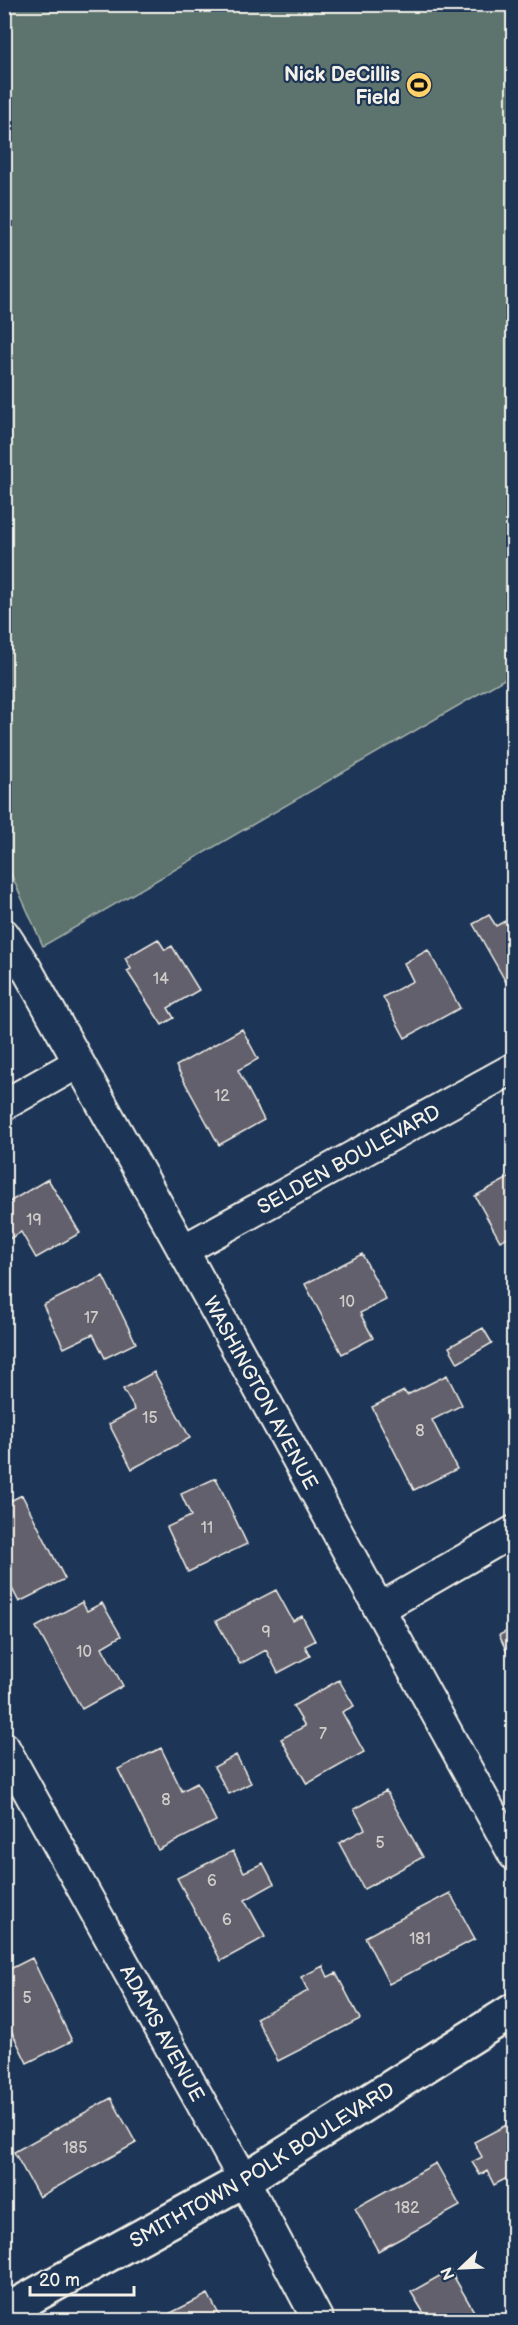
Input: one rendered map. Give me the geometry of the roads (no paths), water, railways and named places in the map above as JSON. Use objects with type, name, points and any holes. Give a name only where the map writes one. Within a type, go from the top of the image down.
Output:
[{"type":"street","name":"WASHINGTON AVENUE","points":[[4,933],[25,966],[183,1250],[513,1855]]},
{"type":"street","points":[[4,1105],[78,1063]]},
{"type":"street","name":"SELDEN BOULEVARD","points":[[183,1250],[513,1068]]},
{"type":"street","points":[[379,1609],[513,1531]]},
{"type":"street","name":"ADAMS AVENUE","points":[[4,1747],[244,2180],[318,2320]]},
{"type":"street","name":"SMITHTOWN POLK BOULEVARD","points":[[4,2312],[244,2180],[513,2010]]},
{"type":"place","name":"Nick DeCillis Field","points":[[419,85]]}]
